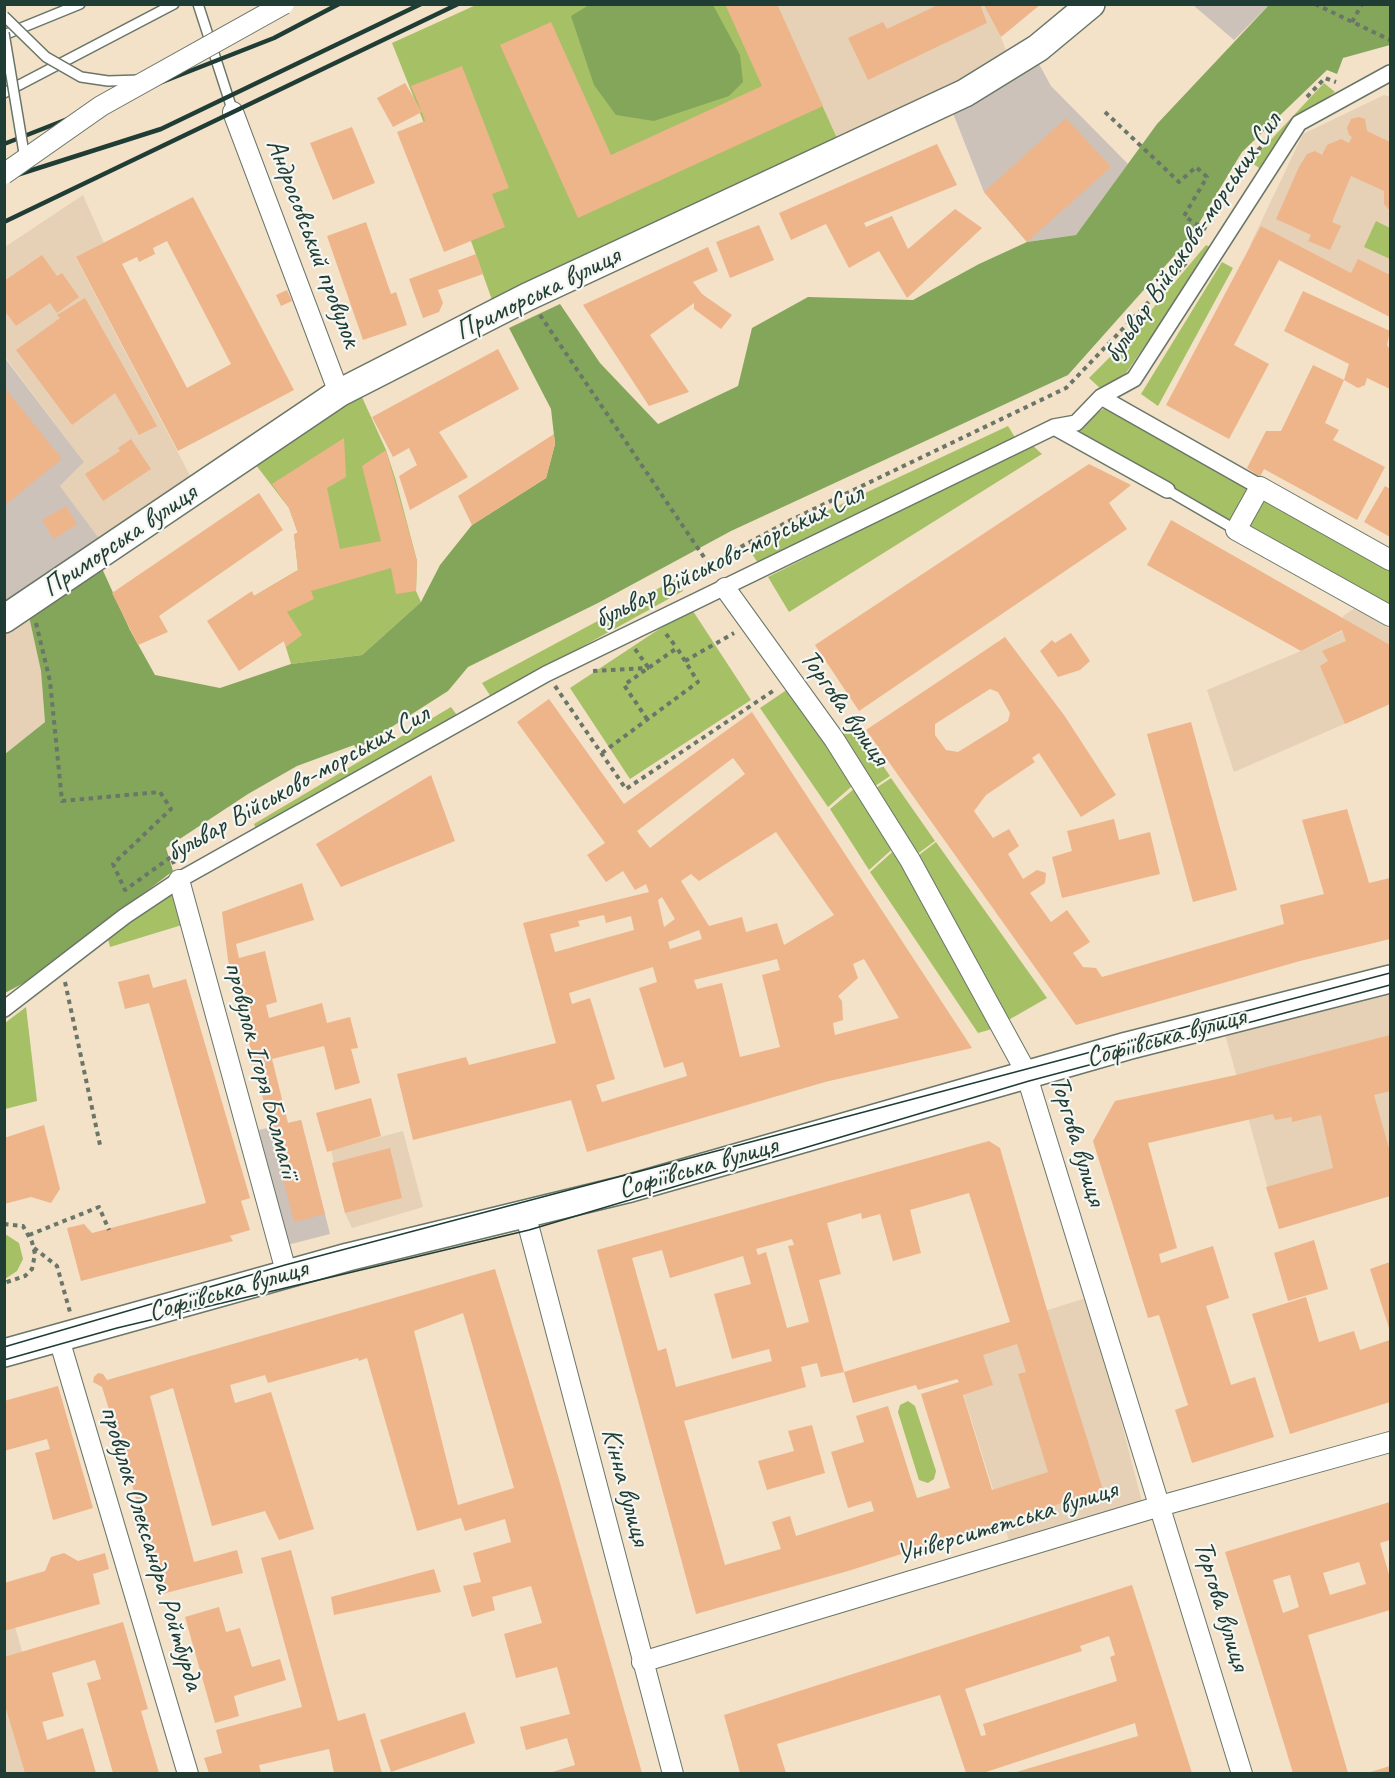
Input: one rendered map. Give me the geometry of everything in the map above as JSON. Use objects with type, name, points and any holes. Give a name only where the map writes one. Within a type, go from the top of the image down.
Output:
[{"type":"main road","name":"Приморська вулиця","points":[[4,619],[339,393],[527,297],[965,93],[1038,48],[1090,4]]},
{"type":"main road","name":"Софіївська вулиця","points":[[4,1353],[287,1275],[627,1189],[1027,1073],[1390,979]]},
{"type":"street","points":[[4,174],[101,106],[284,4]]},
{"type":"street","name":"бульвар Військово-морських Сил","points":[[4,1009],[125,916],[179,880],[546,674],[655,619],[725,588],[1054,427],[1076,423],[1101,397],[1134,379],[1299,123],[1390,73]]},
{"type":"street","name":"Андросовський провулок","points":[[233,112],[339,393]]},
{"type":"street","points":[[1101,397],[1390,560]]},
{"type":"street","points":[[1054,427],[1167,490]]},
{"type":"street","points":[[1260,487],[1236,530],[1390,616]]},
{"type":"street","name":"Торгова вулиця","points":[[725,588],[834,739],[910,860],[1027,1073],[1242,1773]]},
{"type":"street","name":"провулок Ігоря Балмагії","points":[[179,880],[287,1275]]},
{"type":"street","name":"Кінна вулиця","points":[[525,1213],[673,1773]]},
{"type":"street","name":"провулок Олександра Ройтбурда","points":[[68,1336],[188,1773]]},
{"type":"street","name":"Університетська вулиця","points":[[642,1662],[1160,1506],[1390,1442]]},
{"type":"lane","points":[[25,159],[4,34],[80,4]]},
{"type":"lane","points":[[4,93],[174,4]]},
{"type":"lane","points":[[198,4],[233,112]]},
{"type":"lane","points":[[4,16],[46,57],[81,77],[108,81],[148,79]]},
{"type":"lane","points":[[1167,490],[1236,530]]},
{"type":"path","points":[[1315,4],[1390,40]]},
{"type":"path","points":[[1352,22],[1362,4]]},
{"type":"path","points":[[1105,112],[1179,182],[1196,167],[1207,177],[1184,216],[1204,229],[1226,199]]},
{"type":"path","points":[[709,564],[789,521],[1005,420],[1066,388],[1189,260]]},
{"type":"path","points":[[527,297],[725,588]]},
{"type":"path","points":[[30,602],[50,681],[62,801],[160,792],[171,809],[113,864],[125,890],[171,857]]},
{"type":"path","points":[[685,661],[751,624]]},
{"type":"path","points":[[602,753],[698,682],[677,648],[624,686],[647,719]]},
{"type":"path","points":[[592,671],[649,668]]},
{"type":"path","points":[[546,674],[626,789],[790,680]]},
{"type":"path","points":[[62,965],[100,1145]]},
{"type":"path","points":[[29,1235],[99,1207],[109,1230]]},
{"type":"path","points":[[4,1224],[22,1226],[29,1235],[34,1248],[32,1269],[17,1280],[4,1283]]},
{"type":"path","points":[[34,1248],[57,1266],[68,1336]]},
{"type":"shaded area","points":[[777,5],[983,5],[1001,37],[1011,64],[841,147]]},
{"type":"shaded area","points":[[1193,5],[1269,5],[1234,40]]},
{"type":"shaded area","points":[[1033,53],[1051,86],[1128,164],[1076,235],[1027,242],[984,192],[949,103]]},
{"type":"shaded area","points":[[1384,95],[1390,97],[1390,317],[1250,245],[1303,134]]},
{"type":"shaded area","points":[[83,195],[104,243],[76,258],[196,487],[107,549],[60,486],[84,462],[5,357],[5,247]]},
{"type":"shaded area","points":[[4,357],[84,462],[60,486],[107,549],[4,618]]},
{"type":"shaded area","points":[[1355,608],[1390,629],[1390,704],[1234,772],[1207,690],[1301,651],[1342,631],[1343,616]]},
{"type":"shaded area","points":[[28,612],[41,671],[45,722],[5,754],[5,628]]},
{"type":"shaded area","points":[[1390,981],[1390,1196],[1279,1229],[1223,1027]]},
{"type":"shaded area","points":[[301,1120],[330,1234],[287,1245],[259,1130]]},
{"type":"shaded area","points":[[403,1131],[423,1207],[352,1228],[345,1213],[331,1150]]},
{"type":"shaded area","points":[[1089,1297],[1142,1502],[1012,1550],[947,1342]]},
{"type":"shaded area","points":[[4,1588],[22,1651],[57,1773],[5,1773]]},
{"type":"green space","points":[[476,5],[777,5],[841,147],[496,311],[471,241],[392,43]]},
{"type":"green space","points":[[589,5],[713,5],[740,55],[743,82],[729,96],[654,121],[616,115],[594,85],[571,16]]},
{"type":"green space","points":[[1269,5],[1390,5],[1390,45],[1343,58],[1337,74],[1327,70],[1242,152],[1190,238],[1068,375],[731,531],[598,603],[468,667],[448,691],[357,749],[354,745],[297,766],[248,794],[166,848],[173,871],[33,978],[5,993],[5,754],[45,722],[41,671],[28,612],[100,564],[130,630],[155,675],[220,688],[291,664],[362,655],[421,602],[440,565],[472,525],[546,478],[555,444],[551,409],[509,328],[560,304],[600,363],[658,424],[738,386],[752,328],[808,297],[913,300],[979,264],[1027,242],[1076,235],[1157,124]]},
{"type":"green space","points":[[1324,83],[1335,92],[1296,120],[1261,169],[1250,162]]},
{"type":"green space","points":[[1376,221],[1390,228],[1390,259],[1364,247]]},
{"type":"green space","points":[[1206,245],[1212,248],[1126,373],[1101,389],[1089,378],[1122,345]]},
{"type":"green space","points":[[1222,262],[1233,268],[1158,406],[1141,394]]},
{"type":"green space","points":[[357,386],[386,450],[396,481],[417,561],[416,591],[421,602],[362,655],[291,664],[284,641],[254,596],[298,570],[294,534],[298,533],[289,508],[249,456]]},
{"type":"green space","points":[[1109,405],[1254,490],[1234,524],[1071,431]]},
{"type":"green space","points":[[1008,426],[1016,439],[760,566],[748,548]]},
{"type":"green space","points":[[1031,444],[1042,454],[789,612],[768,577]]},
{"type":"green space","points":[[1262,495],[1390,567],[1390,610],[1243,527]]},
{"type":"green space","points":[[676,579],[683,591],[491,697],[482,683]]},
{"type":"green space","points":[[691,608],[751,700],[630,779],[570,688]]},
{"type":"green space","points":[[791,687],[858,781],[828,807],[760,708]]},
{"type":"green space","points":[[451,707],[459,718],[258,833],[254,824]]},
{"type":"green space","points":[[856,727],[890,776],[872,788],[839,737]]},
{"type":"green space","points":[[891,778],[935,841],[916,855],[873,790]]},
{"type":"green space","points":[[860,784],[898,844],[869,870],[830,809]]},
{"type":"green space","points":[[936,842],[1047,998],[1005,1022],[915,858]]},
{"type":"green space","points":[[899,846],[999,1027],[978,1033],[870,872]]},
{"type":"green space","points":[[173,891],[182,925],[110,947],[107,935]]},
{"type":"green space","points":[[26,1007],[37,1101],[5,1109],[5,1023]]},
{"type":"green space","points":[[5,1234],[19,1243],[23,1259],[17,1271],[5,1279]]},
{"type":"green space","points":[[908,1401],[915,1406],[936,1471],[934,1479],[928,1483],[919,1480],[898,1412],[900,1405]]},
{"type":"building","points":[[725,4],[777,4],[823,106],[578,218],[500,45],[551,22],[611,155],[762,86]]},
{"type":"building","points":[[940,4],[980,4],[987,23],[868,80],[848,38],[883,22],[887,29]]},
{"type":"building","points":[[983,4],[1041,4],[1001,37]]},
{"type":"building","points":[[462,66],[509,188],[492,194],[505,227],[444,252],[397,132],[425,121],[411,86]]},
{"type":"building","points":[[405,83],[422,112],[393,127],[377,98]]},
{"type":"building","points":[[1359,117],[1365,119],[1367,131],[1390,142],[1390,211],[1384,204],[1384,191],[1351,176],[1332,222],[1341,226],[1330,250],[1308,241],[1311,235],[1276,219],[1307,154],[1315,151],[1322,155],[1327,145],[1341,139],[1349,143],[1352,137],[1347,128],[1351,119]]},
{"type":"building","points":[[1066,118],[1111,167],[1027,242],[984,192]]},
{"type":"building","points":[[352,127],[375,183],[333,200],[310,143]]},
{"type":"building","points":[[937,144],[957,185],[864,223],[866,227],[892,216],[908,249],[955,209],[982,228],[907,298],[879,251],[849,268],[826,224],[791,240],[779,213]]},
{"type":"building","points":[[193,197],[294,390],[178,451],[76,257]],"holes":[[[167,241],[231,364],[187,388],[122,264],[137,257],[139,262],[155,254],[153,248]]]},
{"type":"building","points":[[366,222],[391,294],[396,292],[407,325],[363,340],[327,236]]},
{"type":"building","points":[[759,225],[774,260],[730,278],[716,242]]},
{"type":"building","points":[[1261,226],[1351,273],[1358,259],[1390,275],[1390,317],[1279,260],[1234,345],[1269,364],[1229,439],[1166,405]]},
{"type":"building","points":[[708,247],[718,271],[693,282],[702,294],[732,315],[721,329],[694,309],[694,303],[650,335],[689,392],[649,406],[583,305]]},
{"type":"building","points":[[476,254],[483,274],[438,290],[443,303],[439,312],[423,318],[409,279]]},
{"type":"building","points":[[42,255],[57,276],[62,273],[79,297],[57,313],[50,303],[16,326],[4,310],[4,281]]},
{"type":"building","points":[[287,290],[292,301],[281,306],[276,295]]},
{"type":"building","points":[[1303,291],[1390,331],[1387,345],[1390,350],[1390,389],[1367,378],[1365,385],[1358,388],[1344,380],[1349,364],[1284,331]]},
{"type":"building","points":[[85,298],[157,426],[139,435],[115,393],[72,425],[16,350],[60,318],[57,315]]},
{"type":"building","points":[[498,349],[519,389],[439,432],[468,477],[410,510],[399,476],[417,465],[409,448],[393,457],[372,417]]},
{"type":"building","points":[[1313,365],[1344,380],[1325,423],[1339,430],[1333,440],[1385,467],[1357,520],[1264,469],[1260,477],[1247,468],[1266,431],[1281,431]]},
{"type":"building","points":[[4,387],[62,459],[4,506]]},
{"type":"building","points":[[554,434],[555,444],[546,478],[472,525],[458,496]]},
{"type":"building","points":[[344,438],[346,477],[327,488],[340,549],[381,541],[362,466],[386,450],[417,561],[416,591],[396,594],[391,568],[311,591],[314,599],[287,612],[302,635],[286,647],[284,641],[239,671],[207,621],[252,591],[254,596],[298,570],[294,534],[298,534],[289,508],[272,484]]},
{"type":"building","points":[[131,439],[151,469],[103,501],[85,474],[120,451],[118,448]]},
{"type":"building","points":[[1089,464],[1131,485],[1109,503],[1127,529],[859,711],[815,645]]},
{"type":"building","points":[[1385,486],[1390,489],[1390,537],[1364,522]]},
{"type":"building","points":[[259,493],[283,530],[159,616],[168,632],[138,645],[112,593]]},
{"type":"building","points":[[66,506],[77,524],[54,539],[42,520]]},
{"type":"building","points":[[1171,520],[1390,645],[1390,704],[1345,724],[1320,666],[1328,661],[1322,651],[1346,641],[1342,630],[1301,651],[1147,565]]},
{"type":"building","points":[[1071,633],[1090,661],[1080,670],[1058,677],[1040,651],[1052,640],[1055,643]]},
{"type":"building","points":[[1005,637],[1064,715],[1116,795],[1081,817],[1039,753],[1032,758],[1035,762],[986,795],[974,811],[993,838],[1009,829],[1019,846],[1008,854],[1023,879],[1037,870],[1046,873],[1045,883],[1030,893],[1051,922],[1067,910],[1090,942],[1073,953],[1083,967],[1096,968],[1102,977],[1284,924],[1280,905],[1324,894],[1302,820],[1347,809],[1369,883],[1390,878],[1390,939],[1300,961],[1076,1025],[866,730]],"holes":[[[990,689],[998,692],[1010,713],[1008,721],[958,752],[946,750],[935,735],[935,724]]]},
{"type":"building","points":[[549,699],[624,804],[752,712],[972,1048],[825,1082],[587,1152],[571,1100],[413,1140],[397,1074],[466,1057],[469,1065],[556,1043],[523,923],[649,892],[646,884],[635,890],[623,871],[606,882],[587,855],[605,843],[517,722]],"holes":[[[733,758],[745,774],[650,848],[637,831]],[[776,832],[834,915],[784,945],[777,923],[746,932],[742,917],[709,926],[681,881],[691,874],[699,881]],[[662,897],[675,919],[664,927],[658,900]],[[604,915],[606,923],[631,916],[634,930],[555,952],[550,934],[580,926],[578,921]],[[699,930],[702,939],[670,949],[668,942]],[[777,959],[780,970],[762,975],[780,1047],[740,1057],[722,983],[697,989],[694,980]],[[864,959],[899,1018],[835,1035],[833,1023],[843,1020],[842,1001],[838,996],[858,978],[853,964]],[[653,967],[657,982],[639,988],[664,1068],[683,1062],[687,1076],[602,1102],[596,1085],[615,1079],[590,998],[572,1004],[569,993]]]},
{"type":"building","points":[[1191,722],[1237,890],[1193,902],[1147,734]]},
{"type":"building","points":[[431,775],[455,841],[341,887],[316,844]]},
{"type":"building","points":[[1114,819],[1119,840],[1150,832],[1160,874],[1062,898],[1052,857],[1072,851],[1067,831]]},
{"type":"building","points":[[302,883],[314,920],[236,944],[239,958],[265,951],[277,1002],[266,1005],[269,1018],[322,1003],[327,1023],[350,1017],[358,1048],[351,1049],[360,1083],[335,1090],[324,1046],[272,1059],[288,1123],[301,1120],[325,1214],[294,1222],[228,960],[222,912]]},
{"type":"building","points":[[149,974],[153,988],[186,979],[250,1198],[241,1201],[250,1230],[230,1236],[233,1241],[81,1281],[67,1228],[84,1224],[92,1233],[206,1203],[149,1003],[125,1009],[118,982]]},
{"type":"building","points":[[1390,1035],[1390,1091],[1374,1095],[1390,1152],[1390,1196],[1279,1229],[1266,1187],[1333,1168],[1321,1115],[1292,1122],[1292,1117],[1275,1120],[1273,1114],[1148,1143],[1177,1248],[1159,1254],[1161,1263],[1213,1246],[1229,1298],[1206,1306],[1231,1385],[1255,1377],[1274,1437],[1192,1463],[1175,1410],[1188,1405],[1159,1315],[1148,1318],[1093,1141],[1115,1101],[1236,1075]]},
{"type":"building","points":[[371,1098],[381,1136],[327,1152],[316,1113]]},
{"type":"building","points":[[44,1125],[60,1189],[51,1203],[31,1197],[4,1204],[4,1138]]},
{"type":"building","points":[[989,1141],[1000,1148],[1103,1490],[848,1571],[696,1614],[597,1250]],"holes":[[[969,1193],[1010,1322],[844,1372],[819,1280],[841,1274],[827,1223],[861,1213],[862,1219],[880,1214],[893,1261],[921,1253],[910,1210]],[[792,1239],[794,1245],[788,1246],[809,1322],[787,1328],[766,1252],[758,1255],[756,1249]],[[662,1250],[670,1278],[743,1256],[751,1284],[714,1294],[732,1359],[769,1349],[772,1361],[676,1387],[666,1348],[658,1351],[632,1258]],[[1017,1344],[1026,1372],[1018,1374],[1048,1472],[992,1490],[963,1395],[993,1385],[983,1355]],[[817,1363],[821,1377],[844,1372],[853,1403],[916,1385],[918,1390],[957,1379],[959,1382],[921,1394],[950,1488],[917,1498],[888,1406],[856,1416],[864,1442],[831,1452],[848,1508],[871,1501],[874,1511],[796,1536],[790,1516],[772,1522],[781,1549],[725,1565],[684,1421],[806,1387],[801,1367]]]},
{"type":"building","points":[[390,1148],[402,1198],[345,1213],[332,1163]]},
{"type":"building","points":[[1314,1240],[1328,1289],[1288,1301],[1274,1253]]},
{"type":"building","points":[[1390,1262],[1390,1331],[1370,1269]]},
{"type":"building","points":[[495,1269],[558,1476],[642,1773],[549,1773],[575,1765],[567,1738],[526,1750],[520,1727],[570,1714],[557,1667],[516,1678],[504,1634],[542,1623],[531,1586],[492,1597],[495,1610],[472,1617],[463,1586],[481,1582],[473,1553],[511,1542],[505,1519],[465,1531],[461,1518],[417,1531],[367,1358],[359,1361],[358,1358],[268,1383],[265,1375],[230,1385],[235,1403],[271,1392],[314,1529],[279,1540],[265,1511],[212,1526],[173,1388],[150,1396],[194,1562],[237,1550],[243,1573],[162,1594],[128,1470],[102,1387],[93,1382],[98,1373],[103,1374],[107,1380]],"holes":[[[463,1313],[514,1488],[458,1505],[414,1331]]]},
{"type":"building","points":[[1306,1297],[1319,1342],[1354,1331],[1360,1350],[1390,1340],[1390,1402],[1290,1434],[1252,1314]]},
{"type":"building","points":[[58,1386],[93,1508],[53,1520],[35,1453],[50,1449],[47,1439],[4,1451],[4,1401]]},
{"type":"building","points":[[812,1425],[825,1473],[767,1490],[758,1461],[794,1451],[788,1431]]},
{"type":"building","points":[[1390,1502],[1390,1540],[1380,1543],[1390,1578],[1390,1610],[1308,1635],[1348,1773],[1293,1773],[1225,1552]],"holes":[[[1359,1562],[1366,1584],[1330,1595],[1323,1573]],[[1290,1575],[1299,1607],[1283,1613],[1273,1580]]]},
{"type":"building","points":[[291,1550],[338,1721],[365,1713],[382,1773],[334,1773],[329,1749],[259,1765],[261,1773],[209,1773],[204,1758],[222,1753],[216,1730],[302,1707],[261,1558]]},
{"type":"building","points":[[64,1553],[78,1561],[105,1553],[109,1569],[93,1574],[100,1604],[4,1631],[4,1583],[45,1571],[51,1557]]},
{"type":"building","points":[[434,1569],[441,1592],[334,1615],[331,1597]]},
{"type":"building","points":[[1132,1585],[1192,1773],[1013,1773],[1138,1736],[1135,1723],[983,1773],[966,1773],[940,1695],[777,1744],[786,1773],[740,1773],[724,1715]],"holes":[[[1109,1636],[1115,1655],[1110,1657],[1117,1681],[983,1724],[986,1735],[981,1736],[965,1689],[1082,1651],[1080,1646]]]},
{"type":"building","points":[[219,1607],[226,1632],[240,1628],[252,1667],[280,1659],[286,1680],[234,1696],[239,1716],[215,1723],[185,1617]]},
{"type":"building","points":[[123,1622],[148,1709],[141,1711],[159,1773],[113,1773],[87,1683],[101,1679],[95,1660],[52,1673],[64,1716],[42,1722],[47,1740],[83,1728],[96,1773],[25,1773],[4,1702],[4,1657]]},
{"type":"building","points":[[465,1712],[475,1743],[391,1772],[380,1740]]},
{"type":"building","points":[[1390,1766],[1390,1773],[1367,1773]]},
{"type":"tram line","points":[[4,1347],[285,1265],[1390,973]]},
{"type":"tram line","points":[[4,1360],[117,1328],[529,1230],[1029,1081],[1390,985]]},
{"type":"railway","points":[[4,144],[274,38],[339,4]]},
{"type":"railway","points":[[4,179],[161,129],[421,4]]},
{"type":"railway","points":[[4,222],[458,4]]}]
